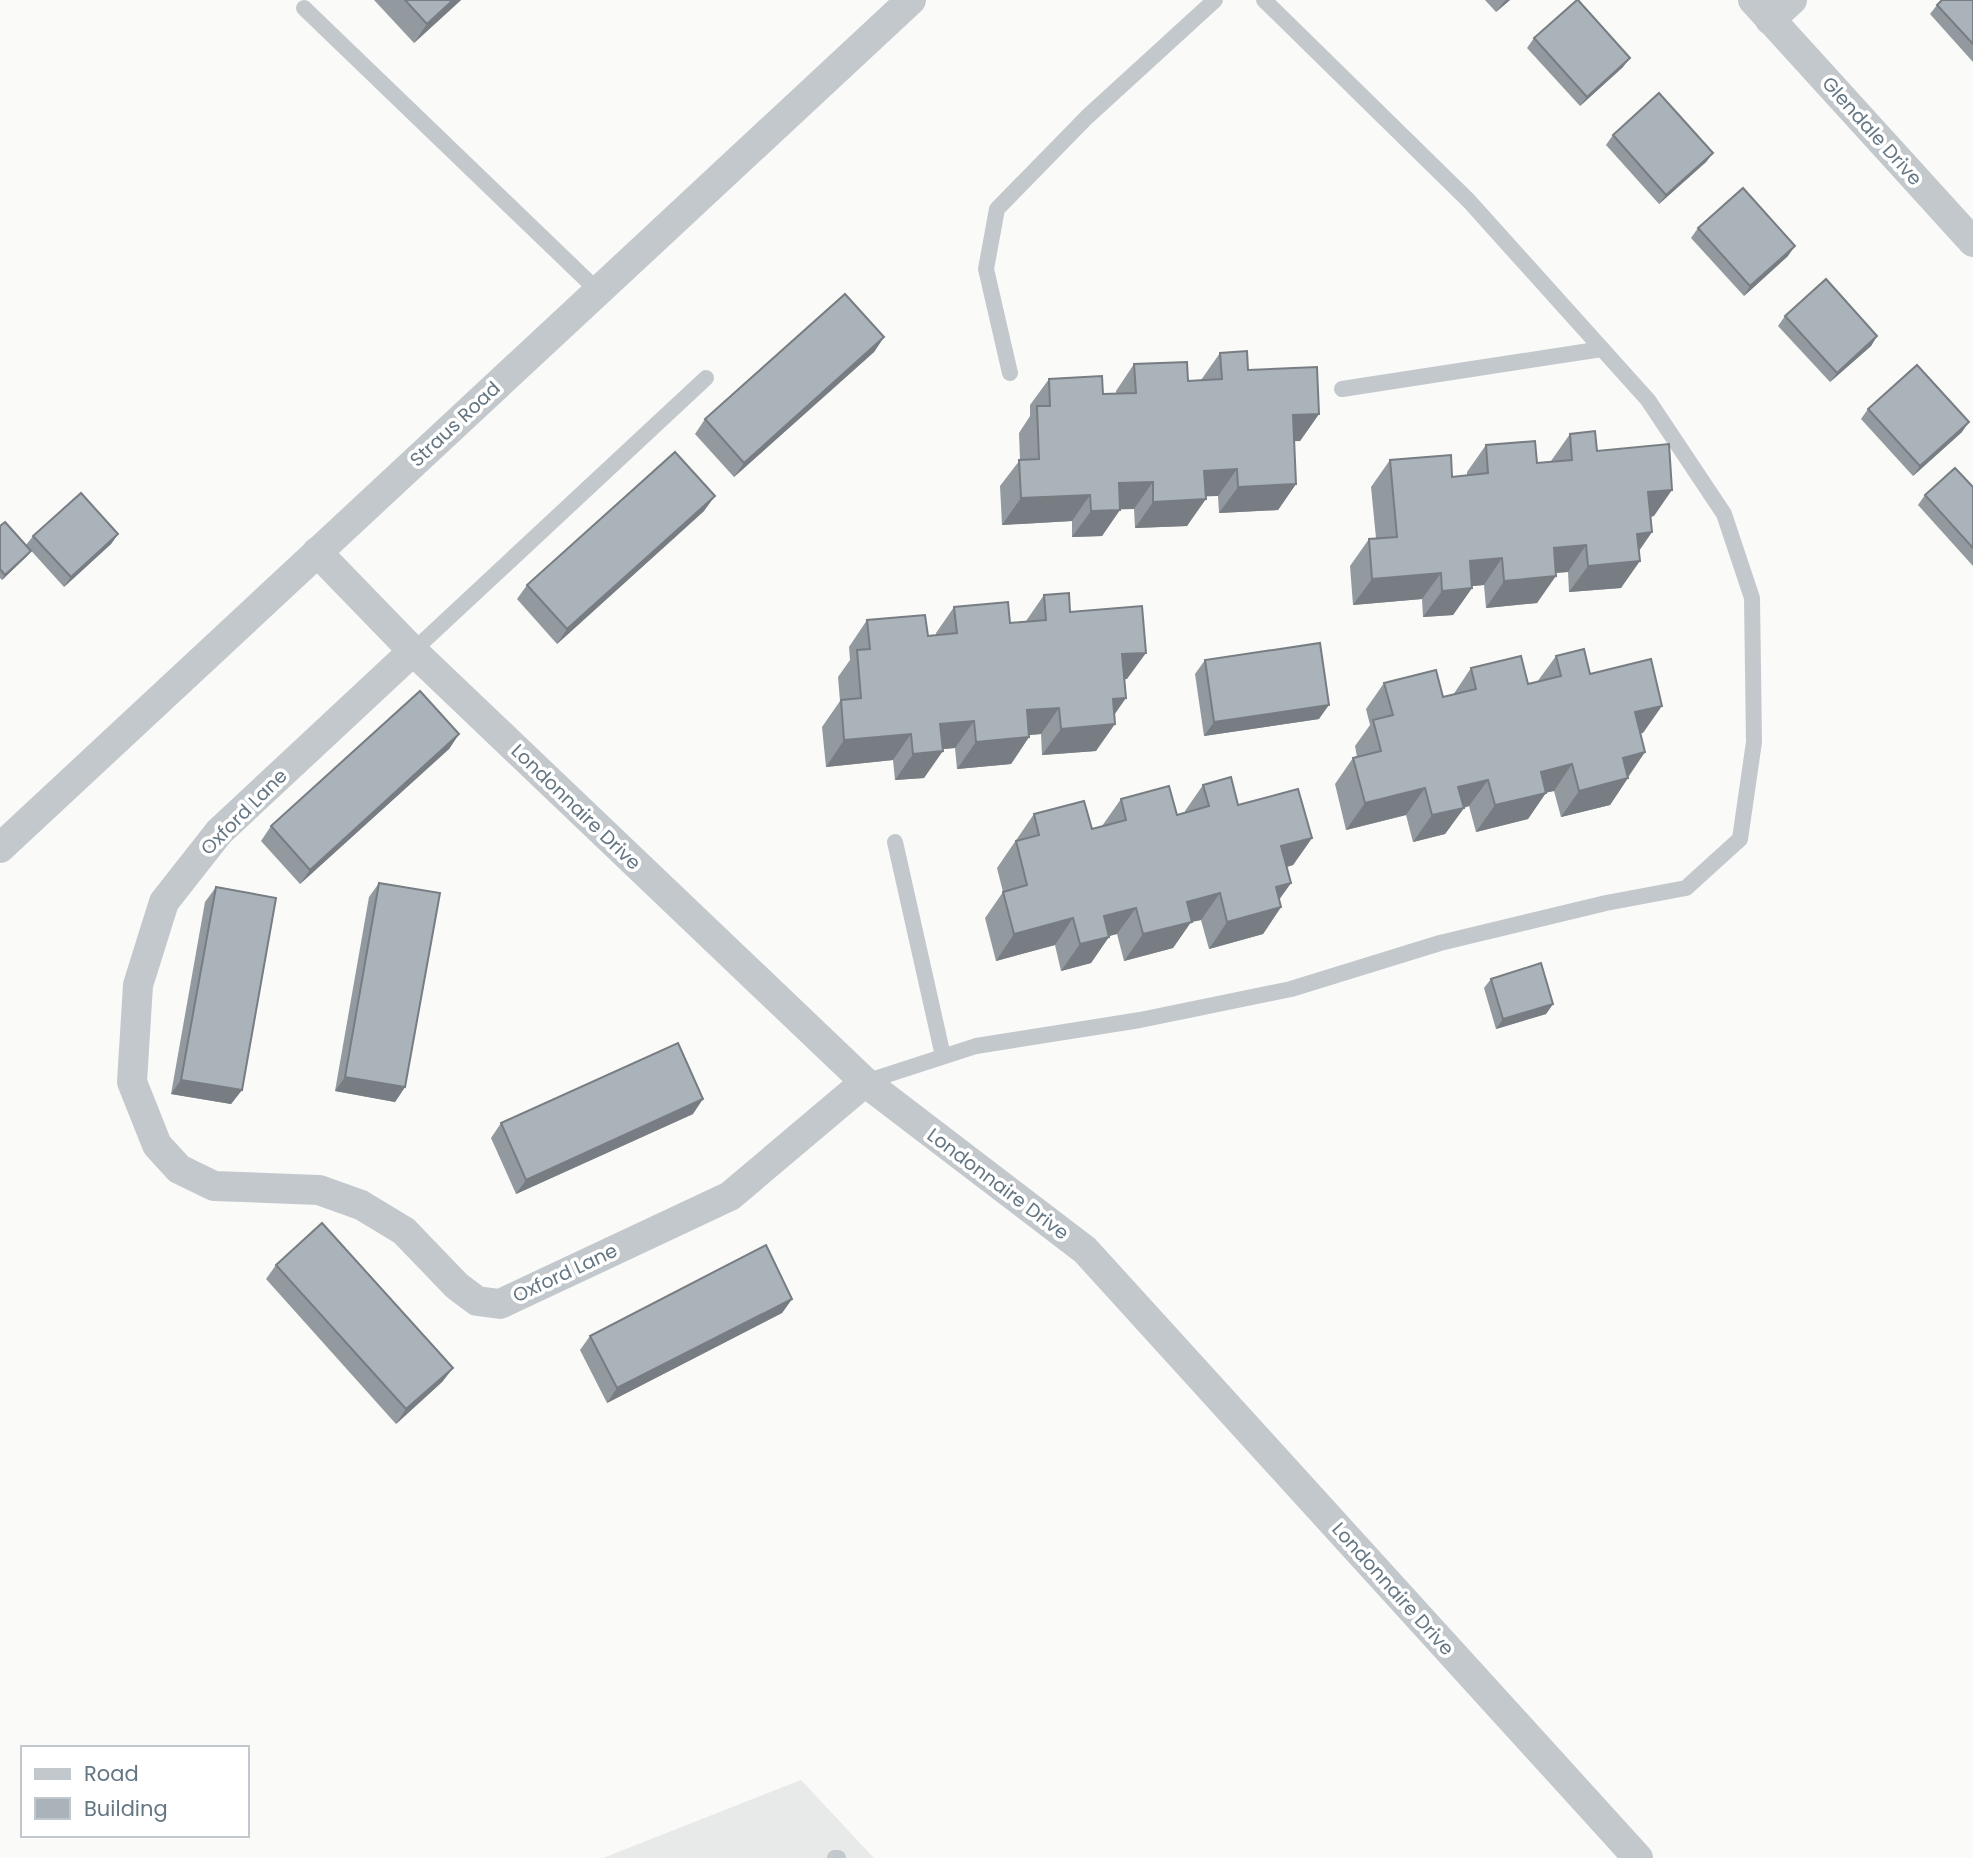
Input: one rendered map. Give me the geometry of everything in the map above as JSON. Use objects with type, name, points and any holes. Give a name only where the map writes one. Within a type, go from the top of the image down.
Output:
[{"type":"street","name":"Straus Road","points":[[0,848],[911,0]]},
{"type":"street","name":"Glendale Drive","points":[[1792,0],[1761,10],[1973,242]]},
{"type":"street","name":"Londonnaire Drive","points":[[317,552],[412,651],[865,1082],[1085,1250],[1637,1858]]},
{"type":"street","name":"Oxford Lane","points":[[412,651],[219,832],[164,902],[138,985],[132,1082],[157,1145],[179,1169],[214,1186],[319,1190],[360,1205],[404,1231],[457,1286],[477,1301],[500,1304],[730,1196],[865,1082]]},
{"type":"lane","points":[[1010,373],[986,269],[997,209],[1087,117],[1215,0]]},
{"type":"lane","points":[[865,1082],[976,1046],[1140,1020],[1291,989],[1440,943],[1606,903],[1686,888],[1740,839],[1754,742],[1752,598],[1724,514],[1648,400],[1469,201],[1264,0]]},
{"type":"lane","points":[[304,8],[598,291]]},
{"type":"lane","points":[[1342,390],[1602,349]]},
{"type":"lane","points":[[412,651],[706,378]]},
{"type":"lane","points":[[895,842],[943,1056]]},
{"type":"shaded area","points":[[801,1780],[874,1858],[603,1858]]},
{"type":"building","points":[[405,0],[453,0],[427,24]]},
{"type":"building","points":[[1577,0],[1630,58],[1587,97],[1534,38]]},
{"type":"building","points":[[1942,0],[1973,0],[1973,44],[1937,5]]},
{"type":"building","points":[[1659,93],[1713,153],[1666,195],[1613,135]]},
{"type":"building","points":[[1743,188],[1795,246],[1750,286],[1698,228]]},
{"type":"building","points":[[1826,279],[1877,336],[1837,373],[1785,316]]},
{"type":"building","points":[[845,294],[884,337],[744,463],[705,419]]},
{"type":"building","points":[[1247,351],[1248,370],[1317,367],[1319,414],[1293,415],[1296,484],[1238,487],[1237,469],[1204,471],[1206,499],[1153,502],[1153,482],[1119,483],[1120,510],[1091,511],[1090,495],[1021,498],[1019,460],[1039,459],[1037,406],[1050,406],[1049,379],[1102,376],[1103,394],[1136,393],[1134,364],[1187,362],[1188,381],[1222,379],[1220,353]]},
{"type":"building","points":[[1917,365],[1969,422],[1920,466],[1868,409]]},
{"type":"building","points":[[1595,431],[1597,451],[1669,444],[1672,490],[1648,492],[1652,532],[1637,534],[1640,561],[1588,566],[1586,545],[1554,548],[1556,576],[1504,581],[1502,558],[1470,561],[1472,588],[1442,591],[1441,573],[1372,579],[1369,539],[1397,537],[1390,460],[1451,455],[1452,477],[1488,473],[1486,445],[1535,441],[1537,463],[1572,460],[1570,434]]},
{"type":"building","points":[[675,452],[715,496],[567,629],[527,585]]},
{"type":"building","points":[[1955,468],[1973,487],[1973,548],[1925,495]]},
{"type":"building","points":[[81,493],[118,534],[71,577],[33,536]]},
{"type":"building","points":[[5,522],[31,551],[5,575],[0,569],[0,526]]},
{"type":"building","points":[[1069,593],[1070,612],[1142,606],[1146,653],[1122,654],[1126,698],[1113,699],[1115,724],[1061,729],[1059,708],[1027,710],[1029,737],[976,742],[974,721],[940,724],[943,751],[913,754],[911,734],[844,740],[841,700],[861,698],[857,650],[870,649],[867,620],[925,615],[928,636],[957,633],[954,607],[1008,602],[1010,623],[1046,620],[1044,595]]},
{"type":"building","points":[[1320,643],[1329,705],[1214,722],[1205,660]]},
{"type":"building","points":[[1584,649],[1590,674],[1651,659],[1662,706],[1635,712],[1645,752],[1623,758],[1628,778],[1579,791],[1572,764],[1541,772],[1546,793],[1495,805],[1488,780],[1458,787],[1464,808],[1432,815],[1425,788],[1365,803],[1353,758],[1381,751],[1373,720],[1393,715],[1384,683],[1436,670],[1443,697],[1476,689],[1471,668],[1521,656],[1528,684],[1561,676],[1556,656]]},
{"type":"building","points":[[420,691],[459,734],[310,870],[271,826]]},
{"type":"building","points":[[1231,777],[1238,805],[1298,789],[1312,838],[1281,846],[1291,883],[1276,887],[1281,907],[1227,922],[1220,893],[1187,902],[1192,922],[1143,934],[1136,908],[1104,916],[1109,937],[1080,944],[1073,918],[1014,934],[1003,892],[1027,885],[1016,841],[1039,835],[1034,814],[1084,801],[1092,829],[1126,820],[1121,799],[1169,786],[1177,815],[1209,806],[1203,785]]},
{"type":"building","points":[[379,883],[440,893],[405,1087],[345,1077]]},
{"type":"building","points":[[216,887],[276,898],[242,1090],[181,1080]]},
{"type":"building","points":[[1541,963],[1553,1004],[1503,1019],[1491,979]]},
{"type":"building","points":[[678,1043],[703,1099],[526,1180],[501,1123]]},
{"type":"building","points":[[322,1223],[453,1368],[406,1409],[276,1265]]},
{"type":"building","points":[[766,1245],[792,1299],[617,1388],[590,1336]]}]
